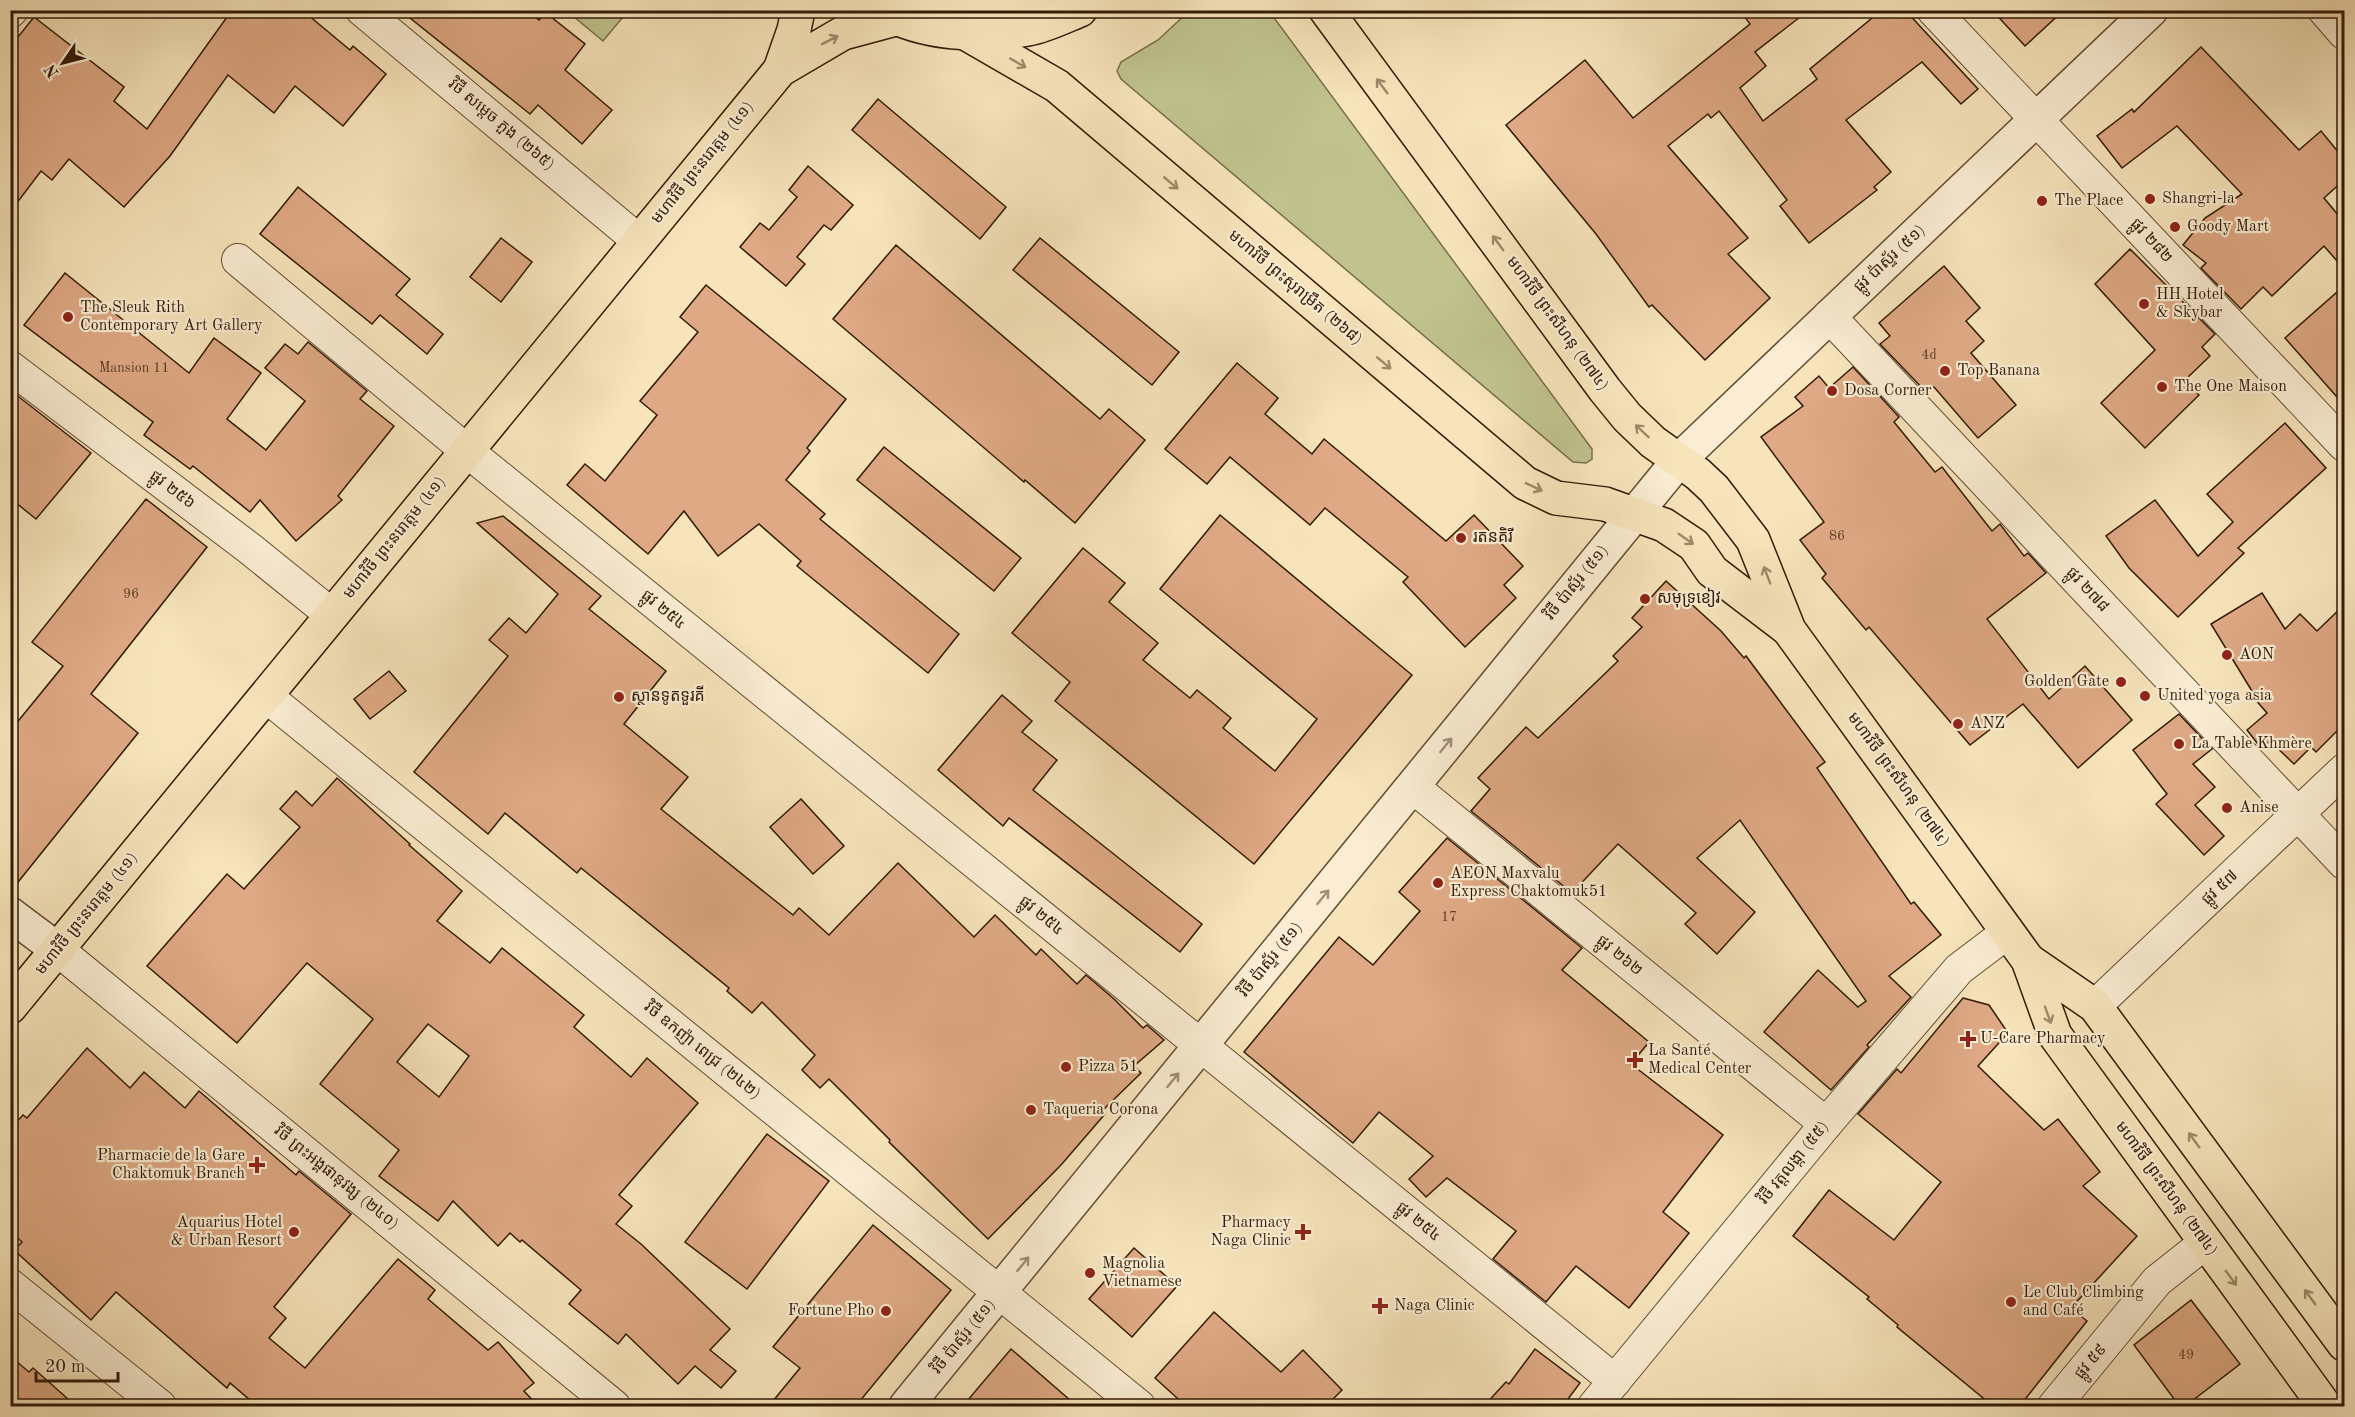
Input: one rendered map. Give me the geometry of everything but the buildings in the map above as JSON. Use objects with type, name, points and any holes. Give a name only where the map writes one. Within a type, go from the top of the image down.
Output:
[{"type":"main road","name":"មហាវិថី ព្រះនរោត្តម (៤១)","points":[[780,70],[794,30],[798,10]]},
{"type":"main road","points":[[887,15],[931,29],[968,34],[1029,28],[1080,10]]},
{"type":"main road","name":"មហាវិថី ព្រះសីហនុ (២៧៤)","points":[[1326,10],[1605,390],[1644,434],[1714,489],[1753,540],[1789,630],[2028,960],[2055,1035],[2325,1407]]},
{"type":"main road","name":"មហាវិថី ព្រះនរោត្តម (៤១)","points":[[10,1007],[780,70],[843,33],[887,15]]},
{"type":"main road","name":"មហាវិថី ព្រះសុរាម្រឹត (២៦៨)","points":[[968,34],[1058,86],[1525,483],[1556,498],[1605,504],[1634,513]]},
{"type":"main road","name":"មហាវិថី ព្រះសីហនុ (២៧៤)","points":[[1634,513],[1664,525],[1694,545],[1712,571],[1789,630]]},
{"type":"main road","name":"មហាវិថី ព្រះសីហនុ (២៧៤)","points":[[2028,960],[2095,1006],[2344,1344]]},
{"type":"street","name":"វិថី សម្តេច ភួង (២៦៥)","points":[[362,10],[639,241]]},
{"type":"street","name":"ផ្លូវ ២៨២","points":[[1933,10],[2344,445]]},
{"type":"street","name":"ផ្លូវ ប៉ាស្ទ័រ (៥១)","points":[[1634,513],[1678,460],[2151,10]]},
{"type":"street","points":[[2324,10],[2344,33]]},
{"type":"street","name":"ផ្លូវ ២៥៤","points":[[238,260],[467,451],[1615,1381]]},
{"type":"street","name":"ផ្លូវ ២៧៨","points":[[1829,316],[2344,863]]},
{"type":"street","name":"ផ្លូវ ២៥៦","points":[[10,367],[249,548],[332,615]]},
{"type":"street","name":"វិថី ប៉ាស្ទ័រ (៥១)","points":[[906,1407],[1634,513]]},
{"type":"street","name":"វិថី ឧកញ៉ា ពេជ្រ (២៤២)","points":[[266,696],[1139,1407]]},
{"type":"street","name":"ផ្លូវ ៥៧","points":[[2095,1006],[2344,770]]},
{"type":"street","name":"ផ្លូវ ២៦២","points":[[1413,787],[1826,1124]]},
{"type":"street","points":[[10,914],[58,950]]},
{"type":"street","name":"វិថី វត្តលង្កា (៥៥)","points":[[1594,1407],[1826,1124],[1959,969],[2008,932]]},
{"type":"street","name":"វិថី ព្រះអង្គផានុវង្ស (២៤០)","points":[[58,950],[614,1407]]},
{"type":"street","name":"ផ្លូវ ៥៩","points":[[2054,1407],[2157,1281],[2205,1243]]},
{"type":"street","points":[[10,1285],[160,1407]]},
{"type":"green space","points":[[567,11],[628,11],[603,41]]},
{"type":"green space","points":[[1189,11],[1269,11],[1592,449],[1592,459],[1586,463],[1573,462],[1121,79],[1117,71],[1121,62],[1158,40]]},
{"type":"place","name":"Shangri-la","points":[[2150,199]]},
{"type":"place","name":"The Place","points":[[2042,201]]},
{"type":"place","name":"Goody Mart","points":[[2175,227]]},
{"type":"place","name":"HH Hotel & Skybar","points":[[2144,304]]},
{"type":"place","name":"The Sleuk Rith Contemporary Art Gallery","points":[[68,317]]},
{"type":"place","name":"Top Banana","points":[[1945,371]]},
{"type":"place","name":"The One Maison","points":[[2162,387]]},
{"type":"place","name":"Dosa Corner","points":[[1832,391]]},
{"type":"place","name":"រតនគិរី","points":[[1461,538]]},
{"type":"place","name":"សមុទ្រខៀវ","points":[[1645,599]]},
{"type":"place","name":"AON","points":[[2227,655]]},
{"type":"place","name":"Golden Gate","points":[[2121,682]]},
{"type":"place","name":"United yoga asia","points":[[2145,696]]},
{"type":"place","name":"ស្ថានទូតទួរគី","points":[[619,697]]},
{"type":"place","name":"ANZ","points":[[1958,724]]},
{"type":"place","name":"La Table Khmère","points":[[2179,744]]},
{"type":"place","name":"Anise","points":[[2227,808]]},
{"type":"place","name":"AEON Maxvalu Express Chaktomuk51","points":[[1438,883]]},
{"type":"place","name":"U-Care Pharmacy","points":[[1968,1039]]},
{"type":"place","name":"La Santé Medical Center","points":[[1635,1060]]},
{"type":"place","name":"Pizza 51","points":[[1066,1067]]},
{"type":"place","name":"Taqueria Corona","points":[[1031,1110]]},
{"type":"place","name":"Pharmacie de la Gare Chaktomuk Branch","points":[[257,1165]]},
{"type":"place","name":"Aquarius Hotel & Urban Resort","points":[[294,1232]]},
{"type":"place","name":"Pharmacy Naga Clinic","points":[[1303,1232]]},
{"type":"place","name":"Magnolia Vietnamese","points":[[1090,1273]]},
{"type":"place","name":"Le Club Climbing and Café","points":[[2011,1302]]},
{"type":"place","name":"Naga Clinic","points":[[1380,1306]]},
{"type":"place","name":"Fortune Pho","points":[[886,1311]]}]
